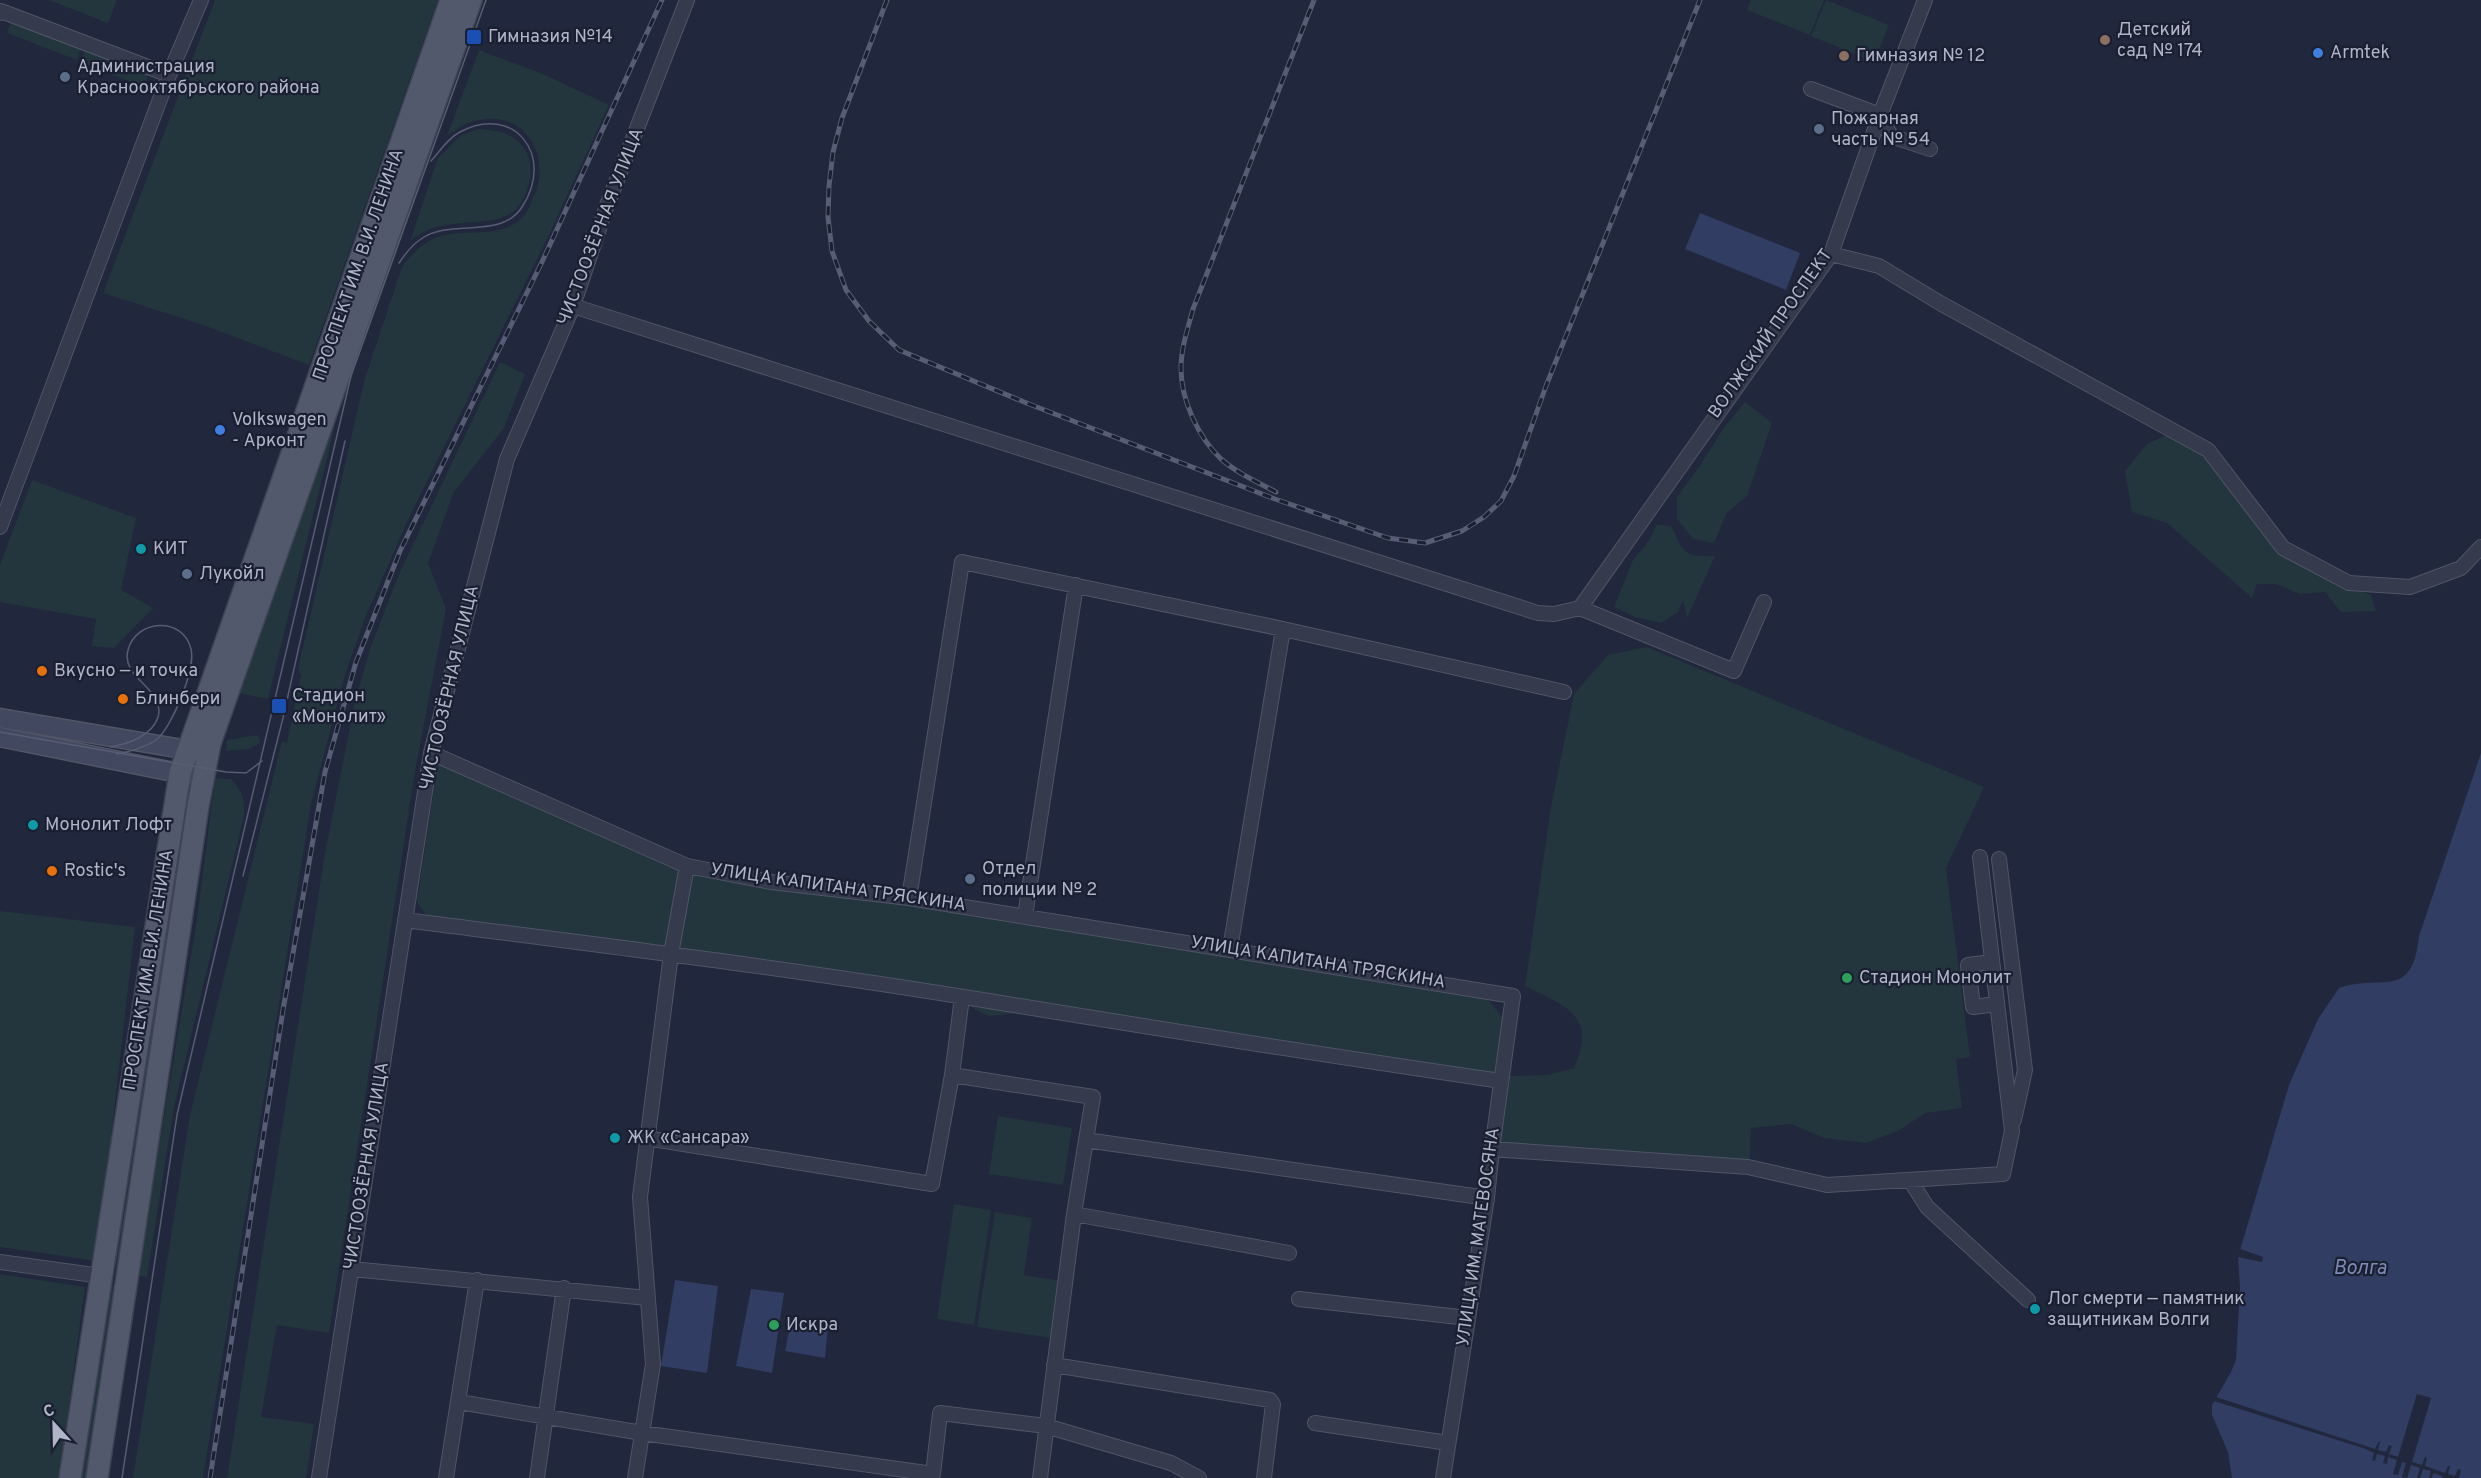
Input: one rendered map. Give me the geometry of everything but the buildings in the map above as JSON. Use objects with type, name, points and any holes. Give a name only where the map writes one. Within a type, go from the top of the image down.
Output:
[{"type":"main road","name":"ПРОСПЕКТ ИМ. В.И. ЛЕНИНА","points":[[97,1478],[203,778],[198,752],[451,0]]},
{"type":"main road","name":"ПРОСПЕКТ ИМ. В.И. ЛЕНИНА","points":[[70,1478],[180,773],[198,752],[230,680],[471,0]]},
{"type":"main road","points":[[101,1276],[127,1278]]},
{"type":"street","points":[[0,526],[169,75],[201,0]]},
{"type":"street","name":"ЧИСТООЗЁРНАЯ УЛИЦА","points":[[319,1478],[431,753],[507,459],[573,306],[606,208],[687,0]]},
{"type":"street","name":"ВОЛЖСКИЙ ПРОСПЕКТ","points":[[1580,608],[1831,254],[1880,115],[1925,0]]},
{"type":"street","points":[[0,12],[169,75]]},
{"type":"street","points":[[1811,89],[1880,115],[1891,136],[1930,149]]},
{"type":"street","points":[[1831,254],[1879,267],[1950,309],[2208,450],[2283,548],[2349,583],[2410,587],[2461,568],[2481,547]]},
{"type":"street","points":[[573,306],[1538,613],[1554,614],[1580,608],[1734,671],[1764,602]]},
{"type":"street","points":[[909,897],[962,562],[1283,629],[1564,692]]},
{"type":"street","points":[[1025,916],[1076,585]]},
{"type":"street","points":[[1230,949],[1283,629]]},
{"type":"street","points":[[0,718],[198,752]]},
{"type":"street","points":[[0,737],[203,778]]},
{"type":"street","name":"УЛИЦА КАПИТАНА ТРЯСКИНА","points":[[431,753],[687,866],[771,882],[909,897],[1513,996]]},
{"type":"street","points":[[1980,857],[2012,1131]]},
{"type":"street","points":[[1492,1149],[1748,1167],[1827,1185],[2003,1174],[2025,1070],[1999,859]]},
{"type":"street","points":[[636,1478],[653,1364],[640,1197],[671,954],[687,866]]},
{"type":"street","points":[[405,920],[671,954],[962,997],[1293,1051],[1501,1081]]},
{"type":"street","points":[[1992,962],[1968,965],[1973,1008],[1997,1004]]},
{"type":"street","points":[[1971,986],[1994,983]]},
{"type":"street","name":"УЛИЦА ИМ. МАТЕВОСЯНА","points":[[1443,1478],[1487,1198],[1513,996]]},
{"type":"street","points":[[646,1138],[932,1184],[952,1075],[962,997]]},
{"type":"street","points":[[2005,1073],[2025,1070]]},
{"type":"street","points":[[952,1075],[1093,1097],[1074,1214],[1046,1426],[1047,1440],[1040,1478]]},
{"type":"street","points":[[1086,1140],[1487,1198]]},
{"type":"street","points":[[1910,1180],[1927,1207],[2028,1300]]},
{"type":"street","points":[[1074,1214],[1289,1253]]},
{"type":"street","points":[[0,1262],[101,1276]]},
{"type":"street","points":[[352,1269],[564,1288],[647,1298]]},
{"type":"street","points":[[446,1478],[477,1280]]},
{"type":"street","points":[[537,1478],[564,1288]]},
{"type":"street","points":[[1299,1299],[1468,1318]]},
{"type":"street","points":[[1054,1365],[1270,1400],[1273,1404],[1264,1478]]},
{"type":"street","points":[[459,1402],[886,1473],[933,1474],[940,1413],[1046,1426],[1171,1463],[1199,1478]]},
{"type":"street","points":[[1315,1423],[1448,1443]]},
{"type":"street","points":[[1169,1478],[1171,1463]]},
{"type":"shaded area","points":[[49,0],[117,0],[108,23]]},
{"type":"shaded area","points":[[215,0],[438,0],[309,365],[203,325],[103,293]]},
{"type":"shaded area","points":[[1751,0],[1824,0],[1810,35],[1747,10]]},
{"type":"shaded area","points":[[1826,0],[1889,25],[1874,62],[1811,36]]},
{"type":"shaded area","points":[[13,18],[83,44],[77,60],[7,33]]},
{"type":"shaded area","points":[[87,45],[150,70],[144,87],[80,62]]},
{"type":"shaded area","points":[[479,50],[543,74],[609,105],[547,239],[407,522],[365,618],[345,675],[311,804],[203,1478],[133,1478],[190,1115],[282,741],[287,743],[301,675],[298,669],[365,378],[402,267],[410,257],[424,244],[441,236],[498,230],[518,222],[526,213],[539,181],[537,152],[522,129],[510,122],[496,119],[475,121],[447,136]]},
{"type":"shaded area","points":[[479,129],[507,134],[517,140],[526,152],[530,164],[530,178],[519,206],[510,214],[488,221],[436,227],[410,241],[438,158],[461,135]]},
{"type":"shaded area","points":[[500,362],[525,374],[504,428],[454,492],[428,563],[446,609],[415,771],[329,1333],[277,1325],[261,1417],[314,1424],[306,1478],[227,1478],[325,853],[355,701],[371,646],[399,574]]},
{"type":"shaded area","points":[[342,397],[268,699],[238,693]]},
{"type":"shaded area","points":[[1745,402],[1772,423],[1747,496],[1726,514],[1714,543],[1693,539],[1677,519],[1677,497],[1723,429]]},
{"type":"shaded area","points":[[2166,435],[2204,454],[2277,549],[2343,586],[2371,595],[2376,611],[2341,612],[2325,592],[2300,594],[2276,584],[2257,584],[2252,598],[2167,523],[2132,512],[2125,471],[2147,444]]},
{"type":"shaded area","points":[[32,480],[136,518],[121,590],[153,608],[114,648],[92,646],[96,619],[0,602],[0,565]]},
{"type":"shaded area","points":[[1657,524],[1672,527],[1686,552],[1697,556],[1715,556],[1687,618],[1683,601],[1678,612],[1661,623],[1635,617],[1614,607],[1633,560],[1649,541]]},
{"type":"shaded area","points":[[1647,647],[1984,787],[1946,868],[1970,1057],[1956,1059],[1962,1108],[1925,1113],[1898,1131],[1866,1143],[1824,1138],[1791,1124],[1751,1128],[1750,1162],[1500,1145],[1510,1076],[1548,1075],[1574,1068],[1580,1050],[1582,1036],[1580,1024],[1574,1015],[1554,1000],[1525,986],[1551,807],[1574,694],[1608,655]]},
{"type":"shaded area","points":[[258,735],[260,743],[249,749],[226,751],[227,740]]},
{"type":"shaded area","points":[[438,763],[687,870],[910,900],[1483,994],[1503,1018],[1494,1076],[1053,1010],[988,1016],[963,1003],[430,921],[417,902]]},
{"type":"shaded area","points":[[215,778],[231,779],[235,784],[241,792],[244,816],[174,1107],[147,1277],[137,1276],[196,926]]},
{"type":"shaded area","points":[[185,798],[189,803],[120,1264],[113,1268]]},
{"type":"shaded area","points":[[0,911],[135,927],[97,1261],[0,1247]]},
{"type":"shaded area","points":[[998,1116],[1072,1128],[1063,1185],[989,1174]]},
{"type":"shaded area","points":[[954,1204],[991,1210],[974,1325],[937,1319]]},
{"type":"shaded area","points":[[995,1212],[1032,1218],[1024,1275],[1061,1281],[1052,1338],[977,1327]]},
{"type":"shaded area","points":[[0,1274],[85,1287],[59,1478],[0,1478]]},
{"type":"shaded area","points":[[111,1284],[115,1286],[87,1478],[78,1478]]},
{"type":"water","points":[[1700,213],[1800,253],[1786,290],[1685,249]]},
{"type":"water","name":"Волга","points":[[2481,753],[2481,1478],[2232,1478],[2228,1452],[2212,1415],[2212,1405],[2236,1360],[2240,1288],[2238,1257],[2289,1085],[2318,1019],[2339,988],[2402,978],[2410,970],[2419,936]],"holes":[[[2417,1395],[2430,1398],[2414,1453],[2401,1449]]]},
{"type":"water","points":[[675,1280],[718,1286],[707,1373],[661,1366]]},
{"type":"water","name":"Искра","points":[[751,1289],[784,1293],[772,1373],[736,1366]]},
{"type":"water","name":"Искра","points":[[791,1321],[828,1326],[825,1358],[785,1351]]},
{"type":"pier","points":[[2240,1249],[2263,1257],[2262,1262],[2238,1257]]},
{"type":"pier","points":[[2417,1394],[2431,1398],[2412,1462],[2422,1465],[2425,1457],[2427,1458],[2425,1466],[2445,1473],[2450,1466],[2448,1474],[2455,1476],[2458,1469],[2461,1470],[2459,1478],[2442,1478],[2433,1473],[2432,1478],[2429,1478],[2431,1471],[2423,1469],[2420,1478],[2417,1478],[2420,1468],[2411,1465],[2407,1478],[2402,1477],[2406,1463],[2402,1462],[2398,1475],[2393,1474],[2397,1460],[2388,1457],[2387,1464],[2383,1463],[2385,1456],[2377,1454],[2375,1461],[2372,1460],[2374,1453],[2366,1449],[2214,1401],[2216,1397],[2375,1449],[2379,1441],[2378,1450],[2386,1452],[2389,1445],[2392,1446],[2389,1454],[2398,1457]],"holes":[[[2419,1398],[2427,1400],[2413,1449],[2405,1447]]]},
{"type":"tram line","points":[[122,1478],[177,1115],[351,376],[486,0]]},
{"type":"tram line","points":[[399,263],[415,244],[433,233],[489,226],[513,217],[522,207],[531,188],[534,169],[531,153],[524,139],[512,129],[497,124],[479,125],[460,132],[448,141],[431,161]]},
{"type":"tram line","points":[[243,876],[283,718],[345,441]]},
{"type":"tram line","points":[[110,747],[124,744],[145,734],[155,724],[158,717],[159,707],[156,698],[130,669],[127,660],[128,650],[133,640],[149,627],[160,625],[179,631],[186,638],[192,658],[186,683],[169,723],[156,740],[142,747],[117,754]]},
{"type":"tram line","points":[[0,732],[226,772],[246,773],[262,761]]},
{"type":"railway","points":[[210,1478],[283,1010],[325,772],[356,662],[400,551],[542,262],[662,0]]},
{"type":"railway","points":[[887,0],[842,118],[833,152],[829,186],[828,217],[832,251],[846,290],[869,321],[899,350],[1029,404],[1275,499],[1388,538],[1425,543],[1462,531],[1484,517],[1501,501],[1514,476],[1546,386],[1700,0]]},
{"type":"railway","points":[[1276,492],[1227,464],[1205,440],[1192,417],[1184,393],[1181,361],[1193,309],[1314,0]]},
{"type":"place","name":"Гимназия №14","points":[[474,37]]},
{"type":"place","name":"Детский сад № 174","points":[[2105,40]]},
{"type":"place","name":"Armtek","points":[[2318,53]]},
{"type":"place","name":"Гимназия № 12","points":[[1844,56]]},
{"type":"place","name":"Администрация Краснооктябрьского района","points":[[65,77]]},
{"type":"place","name":"Пожарная часть № 54","points":[[1819,129]]},
{"type":"place","name":"Volkswagen - Арконт","points":[[220,430]]},
{"type":"place","name":"КИТ","points":[[141,549]]},
{"type":"place","name":"Лукойл","points":[[187,574]]},
{"type":"place","name":"Вкусно — и точка","points":[[42,671]]},
{"type":"place","name":"Блинбери","points":[[123,699]]},
{"type":"place","name":"Стадион «Монолит»","points":[[279,706]]},
{"type":"place","name":"Монолит Лофт","points":[[33,825]]},
{"type":"place","name":"Rostic's","points":[[52,871]]},
{"type":"place","name":"Отдел полиции № 2","points":[[970,879]]},
{"type":"place","name":"Стадион Монолит","points":[[1847,978]]},
{"type":"place","name":"ЖК «Сансара»","points":[[615,1138]]},
{"type":"place","name":"Лог смерти — памятник защитникам Волги","points":[[2035,1309]]},
{"type":"place","name":"Искра","points":[[774,1325]]}]
